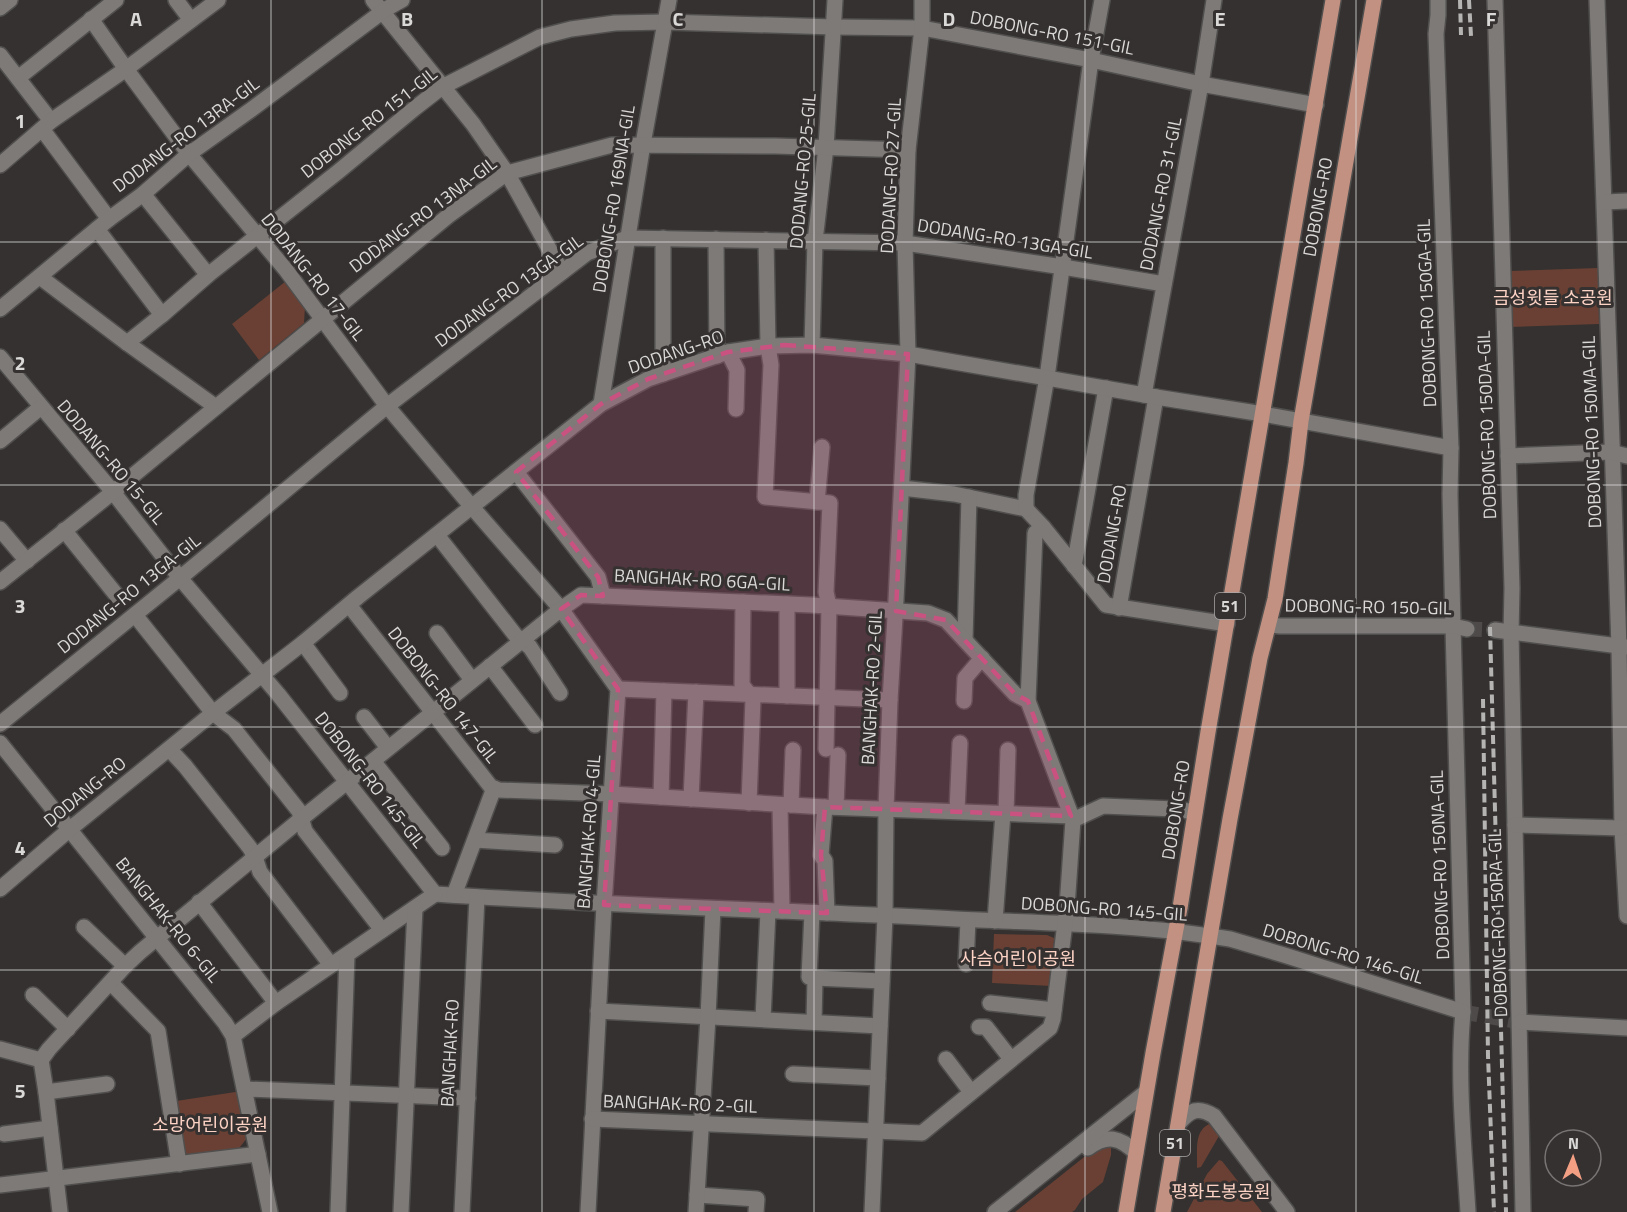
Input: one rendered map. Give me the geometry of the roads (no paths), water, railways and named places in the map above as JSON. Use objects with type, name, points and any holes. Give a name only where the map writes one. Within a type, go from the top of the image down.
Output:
[{"type":"main road","name":"DOBONG-RO","points":[[1126,1212],[1176,932],[1333,0]]},
{"type":"main road","name":"DOBONG-RO","points":[[1163,1212],[1260,658],[1269,625],[1301,421],[1374,0]]},
{"type":"street","points":[[0,8],[10,0]]},
{"type":"street","points":[[18,78],[116,0]]},
{"type":"street","points":[[176,0],[191,20]]},
{"type":"street","points":[[0,165],[46,125],[218,0]]},
{"type":"street","name":"DODANG-RO 13RA-GIL","points":[[0,309],[189,154],[252,109],[378,6],[402,0]]},
{"type":"street","name":"DOBONG-RO 169NA-GIL","points":[[601,404],[627,238],[669,0]]},
{"type":"street","name":"DODANG-RO 25-GIL","points":[[812,345],[815,241],[826,147],[835,0]]},
{"type":"street","name":"DODANG-RO 27-GIL","points":[[908,354],[904,243],[908,150],[922,28],[922,0]]},
{"type":"street","points":[[1026,509],[1026,495],[1047,377],[1091,60],[1102,0]]},
{"type":"street","name":"DODANG-RO 31-GIL","points":[[1150,396],[1164,284],[1214,0]]},
{"type":"street","name":"DOBONG-RO 150GA-GIL","points":[[1438,0],[1436,34],[1451,448],[1450,494],[1460,627]]},
{"type":"street","name":"DOBONG-RO 150DA-GIL","points":[[1495,0],[1512,588],[1503,632]]},
{"type":"street","name":"DOBONG-RO 150MA-GIL","points":[[1597,0],[1611,452],[1623,647],[1622,828],[1627,916]]},
{"type":"street","points":[[378,6],[473,124],[507,173],[562,272]]},
{"type":"street","name":"DODANG-RO 17-GIL","points":[[91,19],[189,154],[286,270],[387,406],[472,507]]},
{"type":"street","name":"DOBONG-RO 151-GIL","points":[[127,343],[442,87],[540,37],[571,29],[615,23],[665,22],[922,28],[1316,105]]},
{"type":"street","points":[[0,55],[18,78],[103,224],[162,315]]},
{"type":"street","name":"DODANG-RO 13NA-GIL","points":[[0,582],[448,216],[507,173],[612,145],[908,150]]},
{"type":"street","points":[[143,194],[208,275]]},
{"type":"street","points":[[1605,202],[1627,201]]},
{"type":"street","name":"DODANG-RO 13GA-GIL","points":[[0,724],[387,406],[587,253],[627,238],[904,243],[1164,284]]},
{"type":"street","points":[[663,238],[663,374]]},
{"type":"street","points":[[716,239],[722,354],[737,370],[736,410]]},
{"type":"street","points":[[766,240],[768,346],[771,365],[765,497],[830,503],[826,592],[829,606],[828,697],[832,752],[830,807],[821,855],[825,861],[809,977],[882,981]]},
{"type":"street","points":[[40,277],[127,343],[216,406]]},
{"type":"street","name":"DODANG-RO","points":[[0,890],[70,829],[213,713],[601,404],[648,379],[722,354],[768,346],[812,345],[908,354],[1263,414]]},
{"type":"street","name":"BANGHAK-RO 2-GIL","points":[[872,1212],[885,916],[890,699],[908,354]]},
{"type":"street","name":"DODANG-RO 15-GIL","points":[[0,357],[261,675]]},
{"type":"street","name":"DODANG-RO","points":[[1074,566],[1106,388]]},
{"type":"street","name":"DODANG-RO","points":[[1119,608],[1150,396]]},
{"type":"street","points":[[0,441],[41,407]]},
{"type":"street","points":[[1263,414],[1451,448]]},
{"type":"street","points":[[1611,452],[1627,446]]},
{"type":"street","points":[[817,502],[822,447]]},
{"type":"street","points":[[1508,456],[1611,452],[1627,456]]},
{"type":"street","points":[[516,472],[598,577],[603,596]]},
{"type":"street","points":[[902,488],[969,496],[1026,509],[1106,605],[1227,624]]},
{"type":"street","points":[[965,640],[969,496]]},
{"type":"street","points":[[472,507],[561,609],[618,689],[890,699]]},
{"type":"street","points":[[874,1132],[922,1133],[1050,1028],[1067,907],[1072,818],[1028,700],[1035,533],[1043,527]]},
{"type":"street","points":[[0,529],[27,561]]},
{"type":"street","points":[[64,530],[118,597]]},
{"type":"street","points":[[436,535],[516,636],[530,647],[560,693]]},
{"type":"street","name":"BANGHAK-RO 6GA-GIL","points":[[41,1060],[125,966],[157,938],[472,680],[581,595],[829,606],[928,613],[946,620],[1015,694],[1028,700]]},
{"type":"street","points":[[743,602],[742,685],[753,699],[749,803]]},
{"type":"street","points":[[787,604],[787,696]]},
{"type":"street","name":"DOBONG-RO 147-GIL","points":[[349,605],[490,787],[499,790],[1072,818],[1103,806],[1175,808],[1195,812]]},
{"type":"street","points":[[135,615],[213,713],[234,729],[299,811],[305,831],[382,930]]},
{"type":"street","name":"DOBONG-RO 150-GIL","points":[[1269,625],[1460,627]]},
{"type":"street","name":"DOBONG-RO 150NA-GIL","points":[[1460,627],[1463,1012],[1461,1036],[1468,1212]]},
{"type":"street","points":[[1503,632],[1623,647]]},
{"type":"street","name":"DOBONG-RO 150RA-GIL","points":[[1503,632],[1515,825],[1523,1212]]},
{"type":"street","points":[[437,633],[472,680]]},
{"type":"street","points":[[303,643],[340,693]]},
{"type":"street","points":[[964,701],[965,678],[982,658]]},
{"type":"street","points":[[490,666],[535,724]]},
{"type":"street","name":"DOBONG-RO 145-GIL","points":[[261,675],[435,894],[604,904],[995,921],[1210,936]]},
{"type":"street","name":"BANGHAK-RO 4-GIL","points":[[588,1212],[618,689]]},
{"type":"street","points":[[661,797],[664,691]]},
{"type":"street","points":[[691,799],[696,692]]},
{"type":"street","points":[[364,717],[388,748]]},
{"type":"street","points":[[957,811],[960,742]]},
{"type":"street","name":"BANGHAK-RO 6-GIL","points":[[0,743],[225,1023],[233,1036],[270,1212]]},
{"type":"street","points":[[169,749],[250,848],[260,872],[331,965]]},
{"type":"street","points":[[763,1020],[793,750]]},
{"type":"street","points":[[1004,813],[1008,750]]},
{"type":"street","name":"DOBONG-RO 145-GIL","points":[[373,761],[442,848]]},
{"type":"street","points":[[454,895],[494,788]]},
{"type":"street","name":"DOBONG-RO 145-GIL","points":[[995,921],[1004,813]]},
{"type":"street","points":[[1515,825],[1622,828]]},
{"type":"street","points":[[475,840],[555,845]]},
{"type":"street","points":[[233,1036],[276,1003],[435,894]]},
{"type":"street","name":"BANGHAK-RO","points":[[462,1212],[477,897]]},
{"type":"street","points":[[199,902],[276,1003]]},
{"type":"street","points":[[400,1212],[415,908]]},
{"type":"street","points":[[696,1212],[713,909]]},
{"type":"street","points":[[966,964],[968,920]]},
{"type":"street","points":[[84,927],[125,966]]},
{"type":"street","name":"DOBONG-RO 146-GIL","points":[[1210,936],[1230,939],[1284,955],[1463,1012]]},
{"type":"street","points":[[338,1212],[347,955]]},
{"type":"street","points":[[814,1022],[815,978]]},
{"type":"street","points":[[111,983],[158,1031],[179,1164]]},
{"type":"street","points":[[33,995],[68,1029]]},
{"type":"street","points":[[990,1003],[1054,1010]]},
{"type":"street","points":[[598,1011],[880,1026]]},
{"type":"street","points":[[1520,1023],[1627,1028]]},
{"type":"street","points":[[979,1027],[986,1027],[1011,1059]]},
{"type":"street","points":[[0,1049],[41,1060],[60,1212]]},
{"type":"street","points":[[946,1059],[971,1092]]},
{"type":"street","points":[[793,1074],[878,1078]]},
{"type":"street","points":[[46,1092],[107,1084]]},
{"type":"street","points":[[245,1089],[468,1098]]},
{"type":"street","points":[[995,1212],[1146,1092]]},
{"type":"street","points":[[1179,1123],[1193,1111],[1207,1112],[1214,1116],[1287,1212]]},
{"type":"street","name":"BANGHAK-RO 2-GIL","points":[[592,1119],[874,1132]]},
{"type":"street","points":[[4,1134],[50,1128]]},
{"type":"street","points":[[1005,1212],[1100,1140],[1108,1138],[1118,1140],[1136,1153]]},
{"type":"street","points":[[0,1185],[258,1154]]},
{"type":"street","points":[[697,1195],[757,1199],[756,1212]]},
{"type":"tunnel","points":[[1467,629],[1495,630]]},
{"type":"tunnel","points":[[1463,1012],[1520,1022]]},
{"type":"railway","points":[[1460,0],[1461,35]]},
{"type":"railway","points":[[1469,0],[1471,36]]},
{"type":"railway","points":[[1490,627],[1506,1212]]},
{"type":"railway","points":[[1483,699],[1488,1056],[1494,1212]]},
{"type":"park label","name":"금성윗들 소공원","points":[[1553,298]]},
{"type":"park label","name":"사슴어린이공원","points":[[1018,959]]},
{"type":"park label","name":"소망어린이공원","points":[[210,1125]]},
{"type":"park label","name":"평화도봉공원","points":[[1221,1192]]}]
